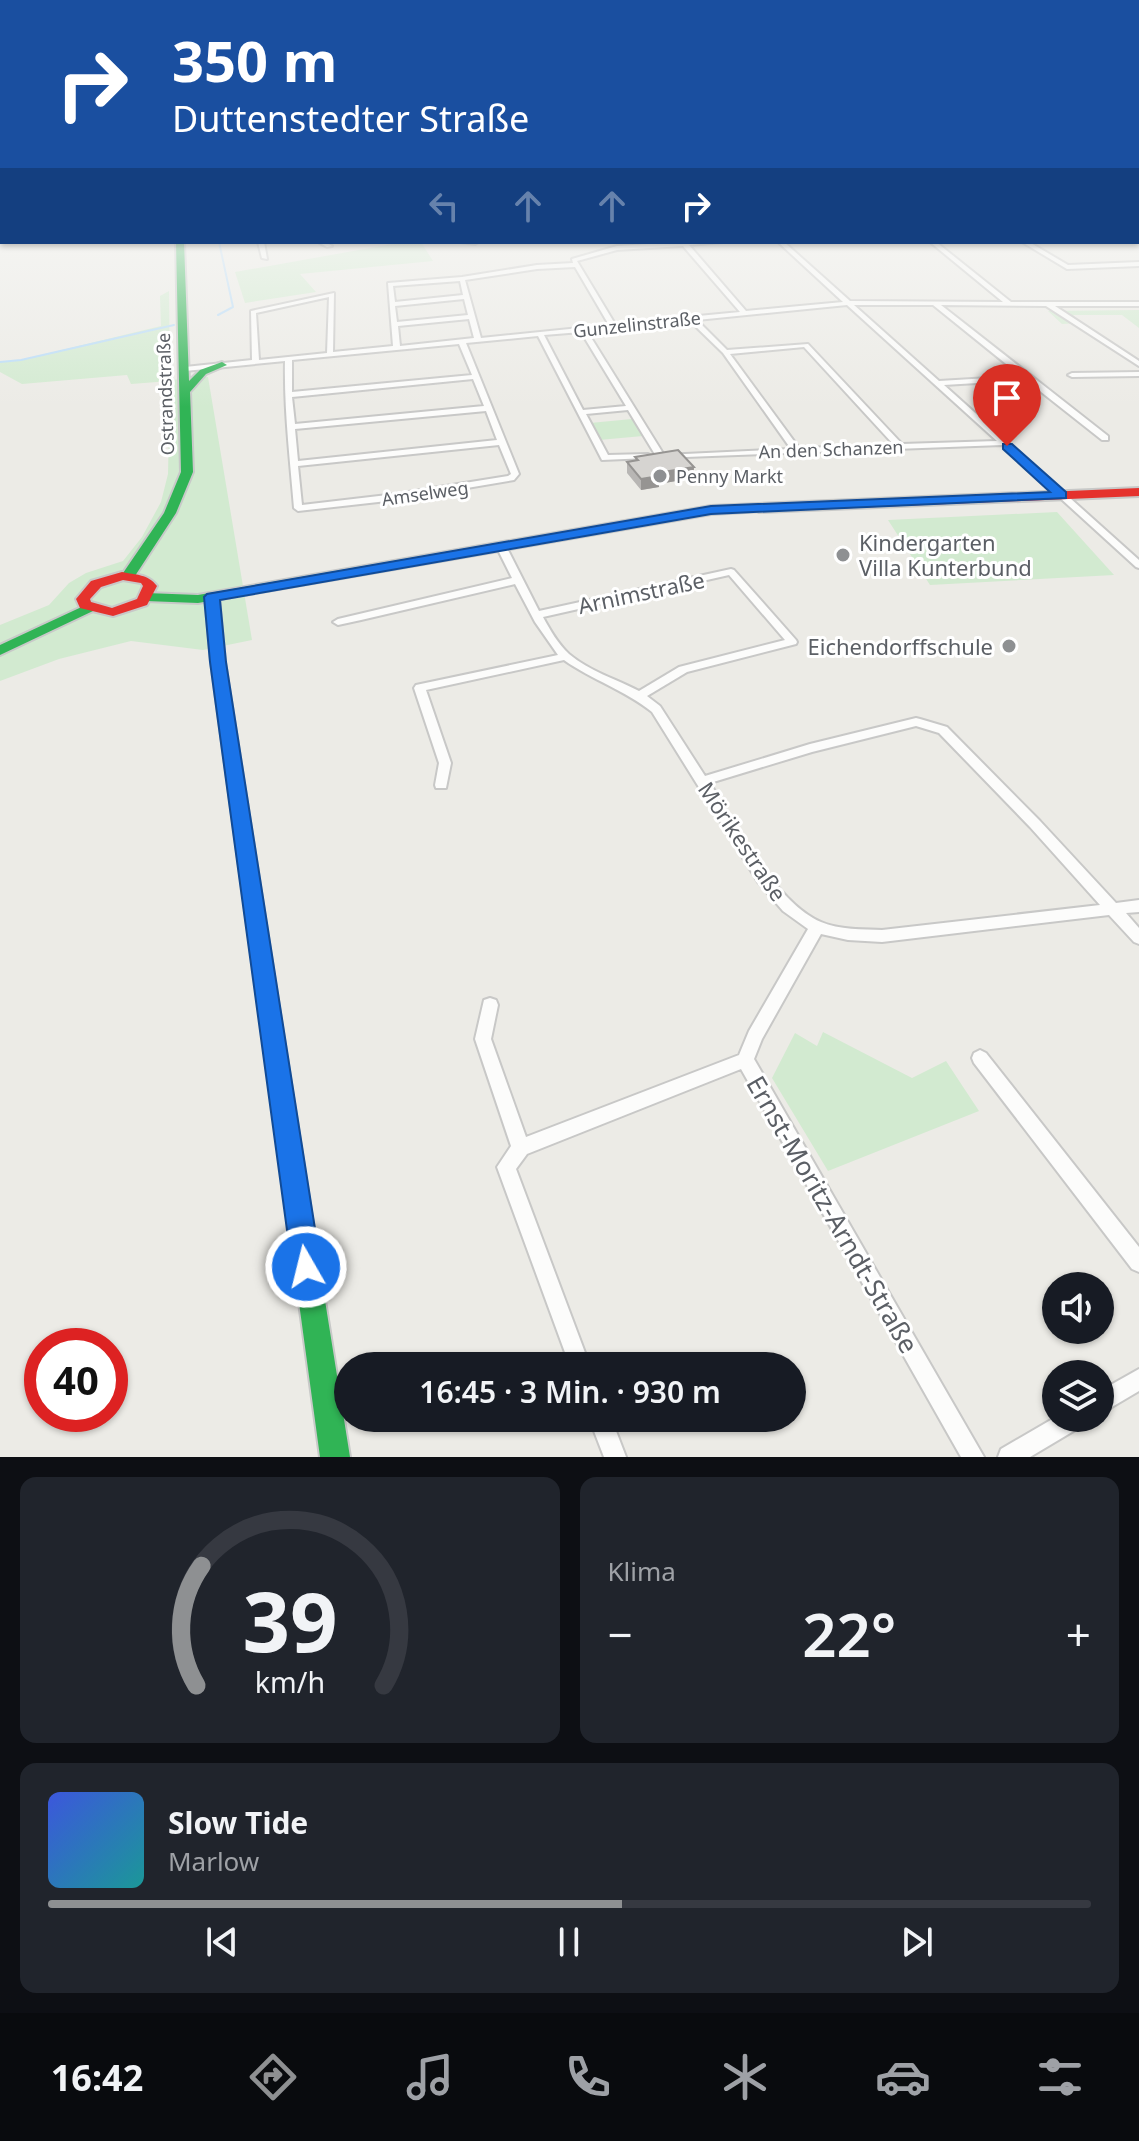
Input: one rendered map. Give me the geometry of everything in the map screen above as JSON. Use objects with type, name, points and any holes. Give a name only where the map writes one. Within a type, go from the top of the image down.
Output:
[{"type":"street","name":"Ostrandstraße","points":[[128,576],[170,513],[184,483],[188,462],[181,271]]},
{"type":"street","points":[[397,348],[390,284],[462,279],[508,271]]},
{"type":"street","points":[[580,271],[613,327]]},
{"type":"street","points":[[708,271],[744,313]]},
{"type":"street","points":[[813,271],[1138,563]]},
{"type":"street","points":[[969,271],[1010,304]]},
{"type":"street","points":[[462,279],[478,340]]},
{"type":"street","points":[[256,362],[253,312],[332,294],[330,354]]},
{"type":"street","points":[[392,304],[466,297]]},
{"type":"street","name":"Gunzelinstraße","points":[[185,369],[848,303],[1139,304]]},
{"type":"street","points":[[934,303],[1105,438]]},
{"type":"street","points":[[1047,304],[1139,364]]},
{"type":"street","points":[[394,324],[471,317]]},
{"type":"street","points":[[692,319],[725,352],[797,451]]},
{"type":"street","points":[[583,330],[660,456]]},
{"type":"street","name":"An den Schanzen","points":[[540,334],[605,458],[1003,443]]},
{"type":"street","name":"Amselweg","points":[[462,342],[515,474],[503,482],[298,508],[294,464],[501,442]]},
{"type":"street","points":[[725,352],[806,345],[900,447]]},
{"type":"street","points":[[289,359],[288,395],[294,464]]},
{"type":"street","points":[[186,390],[203,372],[222,365]]},
{"type":"street","points":[[1072,375],[1139,374]]},
{"type":"street","points":[[288,395],[475,377]]},
{"type":"street","points":[[937,383],[1028,378]]},
{"type":"street","points":[[291,427],[488,408]]},
{"type":"street","points":[[581,412],[631,408]]},
{"type":"street","points":[[146,597],[176,600],[212,597],[711,510],[1139,492]]},
{"type":"street","points":[[441,785],[445,763],[420,688],[564,657],[537,615],[501,546]]},
{"type":"street","name":"Arnimstraße","points":[[537,615],[731,572],[792,642],[683,669],[641,695]]},
{"type":"street","points":[[128,576],[148,583],[151,590],[146,597],[122,610],[99,612],[88,608],[83,599],[91,588],[108,579],[128,576]]},
{"type":"street","points":[[338,622],[419,606],[461,592],[518,580]]},
{"type":"street","points":[[212,597],[220,676],[335,1457]]},
{"type":"street","points":[[0,651],[88,608]]},
{"type":"street","name":"Mörikestraße","points":[[564,657],[641,695],[656,709],[763,878],[788,907],[817,927],[848,934],[882,936],[1139,906]]},
{"type":"street","points":[[703,781],[810,748],[916,722],[943,730],[1139,938]]},
{"type":"street","name":"Ernst-Moritz-Arndt-Straße","points":[[817,927],[755,1036],[745,1060],[973,1457]]},
{"type":"street","points":[[490,1005],[483,1039],[521,1148]]},
{"type":"street","points":[[980,1058],[1139,1262]]},
{"type":"street","points":[[575,1352],[506,1167],[521,1148],[745,1060]]},
{"type":"street","points":[[1114,1394],[1139,1379]]},
{"type":"street","points":[[605,1432],[615,1457]]},
{"type":"street","points":[[1009,1457],[1051,1432]]},
{"type":"green space","points":[[331,271],[300,274],[316,292],[245,303],[235,272]]},
{"type":"green space","points":[[169,291],[170,380],[208,377],[252,640],[203,650],[131,641],[59,659],[0,681],[0,625],[49,605],[69,583],[86,573],[123,561],[142,537],[161,502],[168,474],[170,381],[131,384],[127,375],[22,384],[0,372],[0,362],[16,361],[161,326],[160,296]]},
{"type":"green space","points":[[1139,310],[1139,328],[1122,315],[1073,315],[1080,323],[1062,324],[1048,311]]},
{"type":"green space","points":[[632,419],[643,436],[599,440],[590,423]]},
{"type":"green space","points":[[1057,512],[1114,575],[930,585],[888,520]]},
{"type":"green space","points":[[823,1032],[912,1078],[946,1061],[979,1111],[828,1171],[772,1078],[795,1033],[817,1046]]},
{"type":"building","points":[[678,450],[694,467],[641,479],[627,462],[638,460],[635,457]]},
{"type":"waterway","points":[[218,315],[233,307],[225,271]]},
{"type":"waterway","points":[[0,362],[21,360],[174,325]]},
{"type":"traffic: fast","points":[[128,576],[170,513],[187,472],[181,271]]},
{"type":"traffic: fast","points":[[186,390],[203,372],[222,365]]},
{"type":"traffic: fast","points":[[146,597],[198,599],[711,510],[759,508]]},
{"type":"traffic: fast","points":[[0,651],[88,608]]},
{"type":"traffic: fast","points":[[310,1288],[335,1457]]},
{"type":"traffic: slow","points":[[212,597],[218,662],[310,1288]]},
{"type":"traffic: jam","points":[[759,508],[1139,492]]},
{"type":"traffic: jam","points":[[122,576],[145,580],[150,586],[142,602],[113,612],[85,605],[83,599],[96,584],[122,576]]},
{"type":"place","name":"Penny Markt","points":[[660,476]]},
{"type":"place","name":"Kindergarten Villa Kunterbund","points":[[843,555]]},
{"type":"place","name":"Eichendorffschule","points":[[1009,646]]},
{"type":"route","points":[[306,1267],[218,662],[212,597],[711,510],[1061,495],[1007,446]]}]
